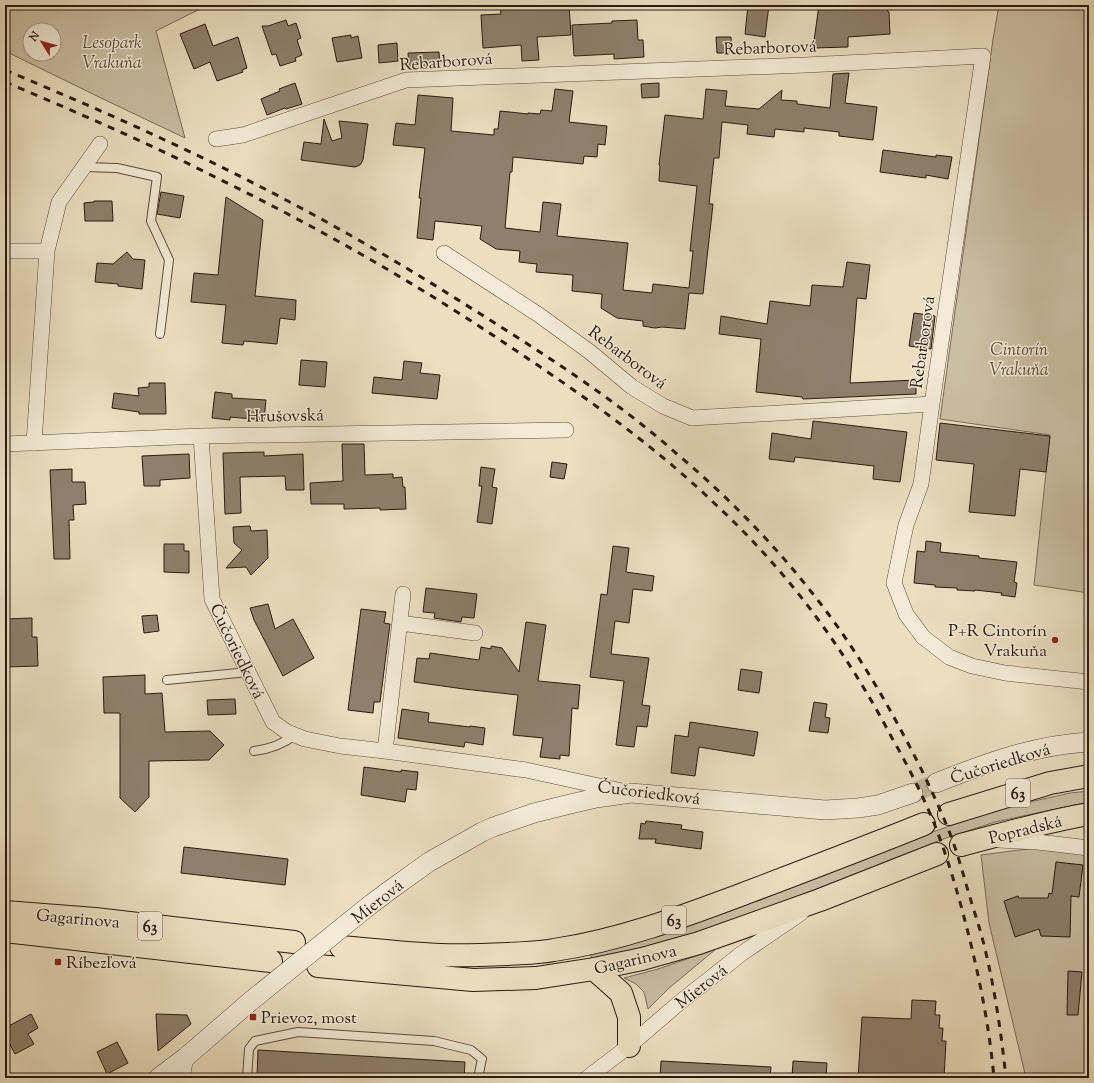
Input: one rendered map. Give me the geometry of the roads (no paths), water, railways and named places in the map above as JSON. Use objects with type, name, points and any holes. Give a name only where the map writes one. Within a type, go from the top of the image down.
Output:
[{"type":"main road","name":"Popradská","points":[[949,814],[1050,783],[1089,776]]},
{"type":"main road","name":"Popradská","points":[[962,845],[1055,821],[1089,814]]},
{"type":"main road","name":"Gagarinova","points":[[341,947],[411,954],[473,956],[553,951],[579,946],[628,934],[675,920],[924,824]]},
{"type":"main road","name":"Gagarinova","points":[[318,966],[473,980],[536,978],[594,969],[642,959],[699,943],[820,900],[937,854]]},
{"type":"main road","name":"Gagarinova","points":[[5,912],[95,919],[294,942]]},
{"type":"main road","name":"Gagarinova","points":[[5,931],[271,960]]},
{"type":"main road","points":[[594,969],[621,993],[629,1017],[629,1046]]},
{"type":"street","name":"Rebarborová","points":[[216,139],[243,135],[406,80],[806,65],[983,56],[921,484],[906,525],[894,582],[906,614],[923,637],[949,657],[972,666],[1005,673],[1089,682]]},
{"type":"street","points":[[34,443],[47,251],[59,202],[100,144]]},
{"type":"street","points":[[5,251],[47,251]]},
{"type":"street","name":"Rebarborová","points":[[444,253],[590,352],[632,387],[663,406],[692,418],[932,404]]},
{"type":"street","name":"Hrušovská","points":[[5,444],[201,436],[566,430]]},
{"type":"street","name":"Čučoriedková","points":[[201,436],[212,599],[273,722],[287,732],[305,739],[340,746],[386,750],[526,770],[631,793],[825,810],[878,805],[912,793]]},
{"type":"street","points":[[386,750],[403,594]]},
{"type":"street","points":[[400,623],[475,634]]},
{"type":"street","name":"Čučoriedková","points":[[936,784],[988,763],[1028,751],[1062,744],[1089,742]]},
{"type":"street","name":"Mierová","points":[[158,1078],[186,1057],[252,1000],[390,890],[447,851],[493,827],[534,813],[566,804],[631,793]]},
{"type":"street","points":[[986,839],[1038,842],[1089,848]]},
{"type":"street","name":"Mierová","points":[[587,1078],[629,1046],[741,954],[820,900]]},
{"type":"street","points":[[182,1078],[186,1057]]},
{"type":"lane","points":[[84,167],[117,168],[158,177],[150,221],[169,260],[160,334]]},
{"type":"lane","points":[[167,680],[248,672]]},
{"type":"lane","points":[[254,751],[269,749],[286,742],[295,735]]},
{"type":"lane","points":[[247,1078],[249,1049],[255,1041],[298,1032],[434,1041],[471,1050],[482,1059],[478,1078]]},
{"type":"tunnel","points":[[913,793],[936,783]]},
{"type":"railway","points":[[5,70],[117,118],[259,186],[332,225],[439,288],[527,343],[629,414],[714,486],[766,538],[798,575],[850,645],[893,716],[916,759],[946,823],[954,843],[982,937],[997,1007],[1006,1078]]},
{"type":"railway","points":[[5,82],[137,139],[189,164],[288,214],[396,274],[466,317],[583,396],[663,457],[741,529],[768,557],[793,587],[817,618],[857,676],[923,797],[945,854],[969,937],[986,1017],[994,1078]]},
{"type":"place","name":"P+R Cintorín Vrakuňa","points":[[1055,640]]},
{"type":"place","name":"Ríbezľová","points":[[58,962]]},
{"type":"place","name":"Prievoz, most","points":[[253,1017]]},
{"type":"park label","name":"Lesopark Vrakuňa","points":[[112,52]]},
{"type":"park label","name":"Cintorín Vrakuňa","points":[[1019,359]]}]
